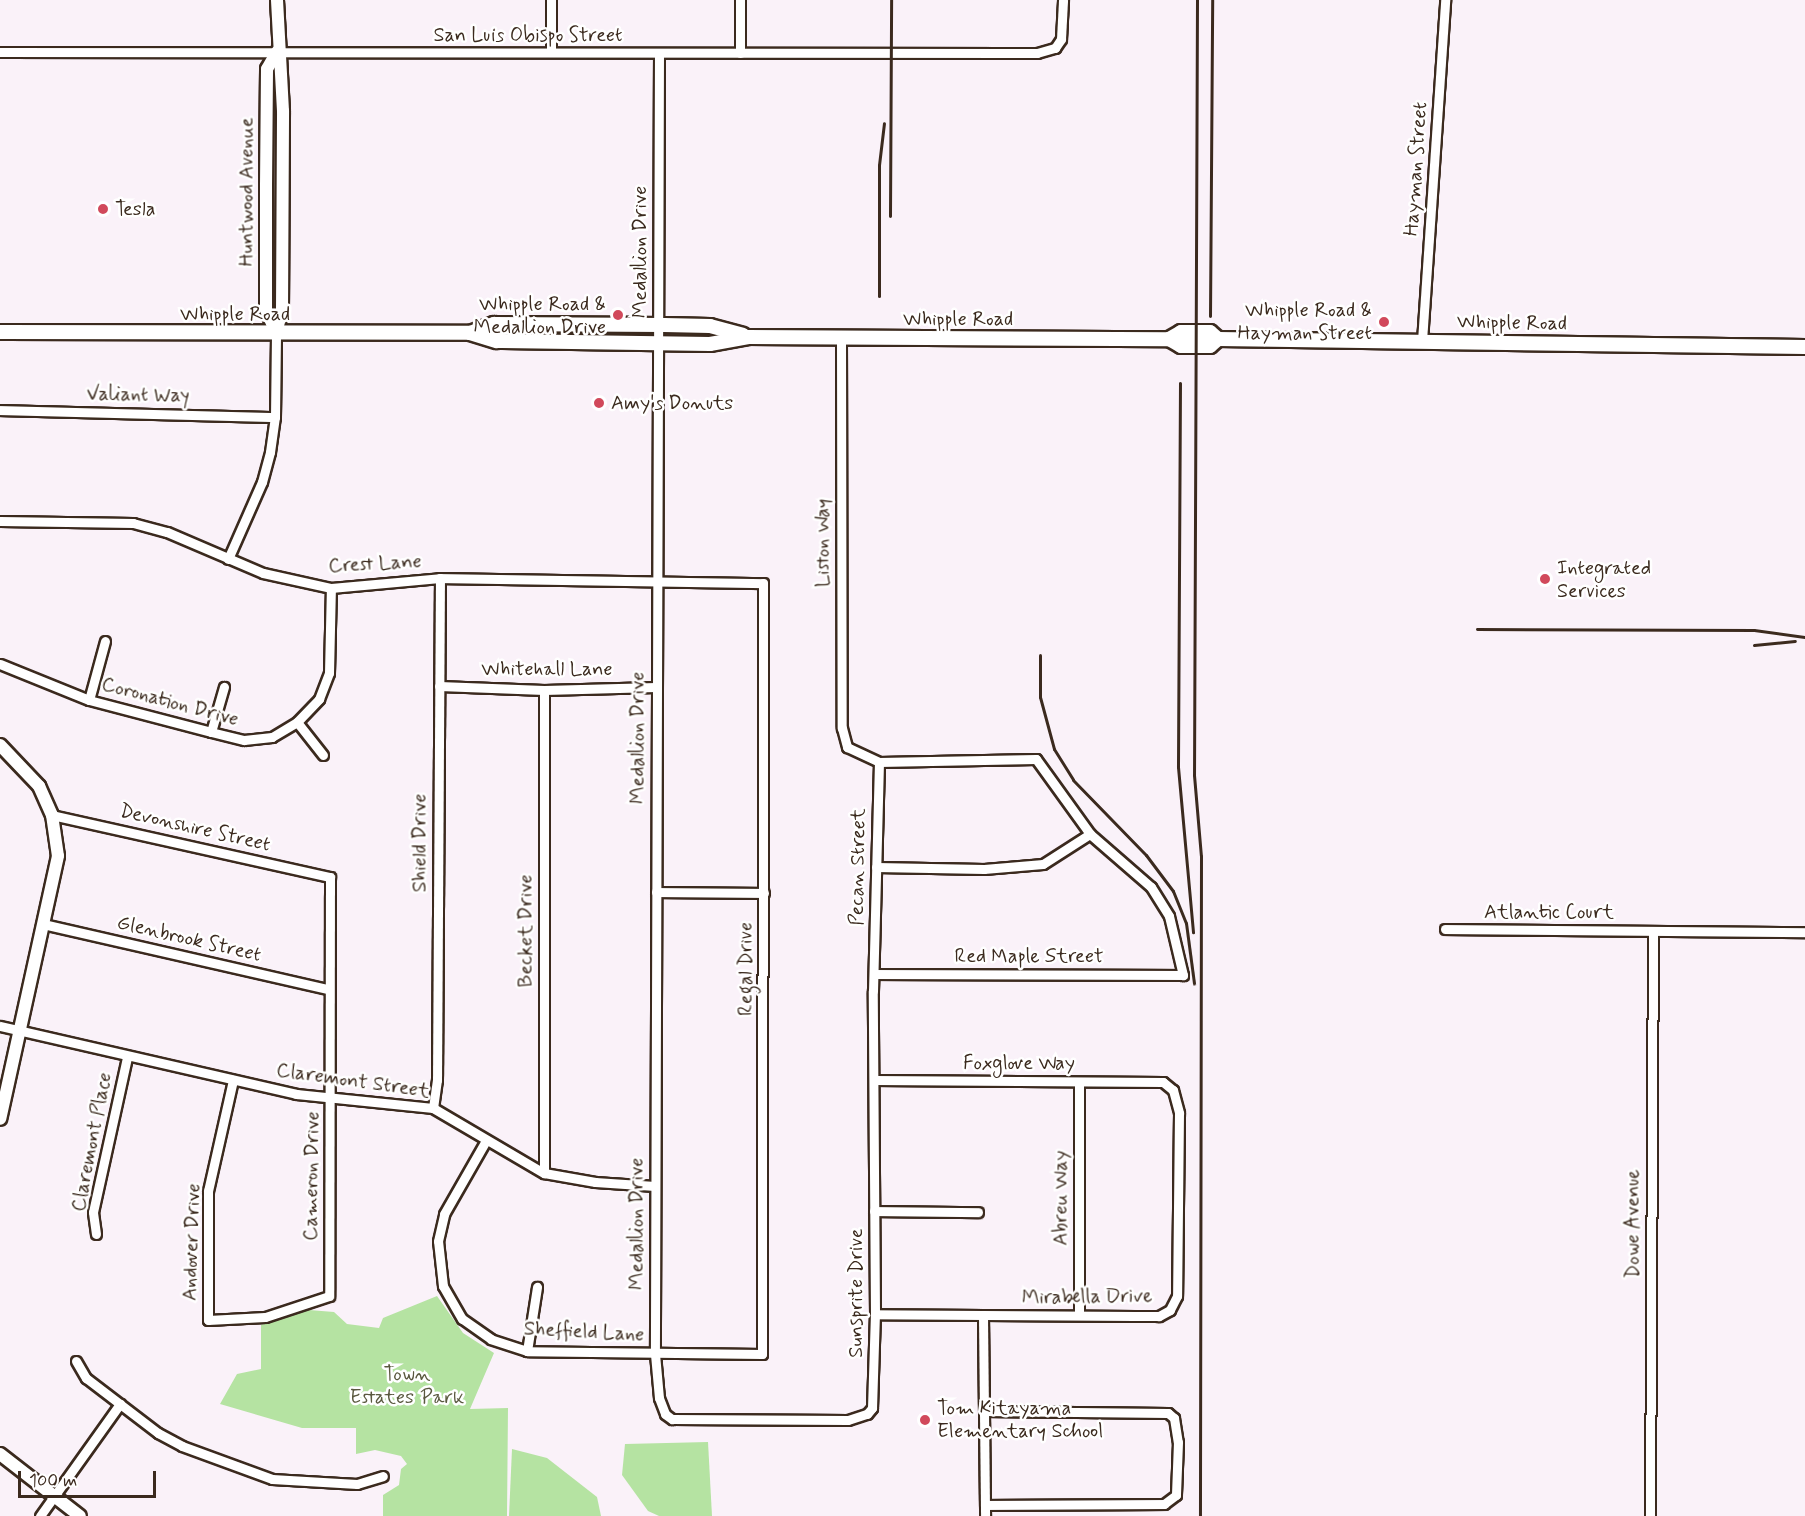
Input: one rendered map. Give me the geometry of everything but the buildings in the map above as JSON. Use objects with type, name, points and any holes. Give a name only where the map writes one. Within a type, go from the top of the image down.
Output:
[{"type":"main road","name":"Whipple Road","points":[[470,333],[494,324],[658,325],[710,326],[747,337]]},
{"type":"main road","name":"Whipple Road","points":[[0,332],[470,333],[497,341],[710,344],[747,337],[1169,339],[1181,346],[1210,346],[1218,339],[1805,347]]},
{"type":"street","name":"Huntwood Avenue","points":[[228,559],[262,482],[275,417],[276,333],[282,310],[283,161],[283,70],[277,52],[277,0]]},
{"type":"street","points":[[551,0],[551,52]]},
{"type":"street","points":[[740,0],[740,53]]},
{"type":"street","name":"San Luis Obispo Street","points":[[0,52],[1037,53],[1055,48],[1061,39],[1063,0]]},
{"type":"street","name":"Hayman Street","points":[[1422,341],[1445,0]]},
{"type":"street","name":"Medallion Drive","points":[[659,53],[655,581],[655,1354],[659,1398],[665,1414],[672,1419]]},
{"type":"street","name":"Liston Way","points":[[841,338],[842,728],[846,747],[879,762]]},
{"type":"street","name":"Valiant Way","points":[[0,410],[275,417]]},
{"type":"street","name":"Crest Lane","points":[[0,521],[133,523],[167,532],[262,573],[331,588],[440,578],[763,584]]},
{"type":"street","name":"Shield Drive","points":[[433,1108],[436,1080],[440,578]]},
{"type":"street","name":"Regal Drive","points":[[762,1354],[763,584]]},
{"type":"street","name":"Coronation Drive","points":[[0,664],[89,700],[244,740],[272,736],[297,722],[319,699],[328,673],[331,588]]},
{"type":"street","points":[[89,700],[105,641]]},
{"type":"street","name":"Whitehall Lane","points":[[439,686],[544,690],[656,687]]},
{"type":"street","points":[[211,732],[224,687]]},
{"type":"street","name":"Becket Drive","points":[[544,690],[544,1173]]},
{"type":"street","points":[[297,722],[323,755]]},
{"type":"street","points":[[0,745],[39,786],[52,815],[58,856],[0,1119]]},
{"type":"street","points":[[876,867],[984,869],[1043,864],[1090,834],[1036,759],[879,762]]},
{"type":"street","name":"Pecan Street","points":[[874,974],[879,762]]},
{"type":"street","name":"Devonshire Street","points":[[52,815],[330,877]]},
{"type":"street","name":"Red Maple Street","points":[[874,974],[1183,975],[1169,916],[1151,887],[1090,834]]},
{"type":"street","name":"Cameron Drive","points":[[328,1296],[332,1099],[327,989],[330,877]]},
{"type":"street","points":[[656,891],[764,893]]},
{"type":"street","name":"Glenbrook Street","points":[[43,924],[327,989]]},
{"type":"street","name":"Atlantic Court","points":[[1445,929],[1805,932]]},
{"type":"street","name":"Dowe Avenue","points":[[1650,1516],[1653,931]]},
{"type":"street","name":"Sunsprite Drive","points":[[672,1419],[848,1420],[867,1414],[874,1394],[874,974]]},
{"type":"street","name":"Claremont Street","points":[[0,1026],[127,1057],[332,1099],[433,1108],[485,1142],[544,1173],[595,1182],[655,1186]]},
{"type":"street","name":"Claremont Place","points":[[96,1234],[93,1212],[127,1057]]},
{"type":"street","name":"Andover Drive","points":[[233,1080],[208,1191],[208,1320],[265,1317],[328,1296]]},
{"type":"street","name":"Foxglove Way","points":[[874,1080],[1163,1083]]},
{"type":"street","name":"Abreu Way","points":[[1079,1082],[1079,1315]]},
{"type":"street","name":"Mirabella Drive","points":[[875,1314],[983,1317],[1159,1316],[1170,1310],[1177,1296],[1179,1113],[1173,1090],[1163,1083]]},
{"type":"street","name":"Sheffield Lane","points":[[485,1142],[444,1214],[438,1250],[443,1286],[462,1318],[491,1339],[527,1351],[762,1354]]},
{"type":"street","points":[[874,1211],[978,1212]]},
{"type":"street","points":[[527,1351],[537,1287]]},
{"type":"street","points":[[983,1317],[985,1516]]},
{"type":"street","points":[[76,1361],[86,1378],[182,1446],[272,1479],[357,1484],[383,1476]]},
{"type":"street","points":[[40,1516],[120,1404]]},
{"type":"street","points":[[984,1411],[1168,1413],[1174,1418],[1178,1442],[1176,1495],[1153,1506],[985,1505]]},
{"type":"street","points":[[0,1454],[80,1516]]},
{"type":"green space","name":"Town Estates Park","points":[[437,1296],[463,1333],[494,1353],[470,1409],[508,1408],[507,1516],[383,1516],[383,1495],[399,1485],[401,1469],[407,1464],[401,1456],[375,1450],[356,1454],[356,1428],[302,1428],[220,1404],[237,1374],[261,1369],[261,1325],[309,1310],[334,1312],[347,1324],[379,1328],[383,1318]]},
{"type":"green space","points":[[708,1442],[712,1516],[659,1516],[648,1511],[622,1475],[625,1444]]},
{"type":"green space","points":[[512,1449],[547,1458],[597,1497],[601,1516],[509,1516]]},
{"type":"railway","points":[[890,216],[891,0]]},
{"type":"railway","points":[[1197,0],[1194,775],[1201,856],[1200,1516]]},
{"type":"railway","points":[[1210,316],[1212,0]]},
{"type":"railway","points":[[879,296],[879,165],[884,123]]},
{"type":"railway","points":[[1180,383],[1178,767],[1193,932]]},
{"type":"railway","points":[[1477,629],[1754,630],[1805,637]]},
{"type":"railway","points":[[1754,645],[1795,641]]},
{"type":"railway","points":[[1040,655],[1040,697],[1054,749],[1073,780],[1146,855],[1173,891],[1186,923],[1194,983]]},
{"type":"place","name":"Tesla","points":[[103,209]]},
{"type":"place","name":"Whipple Road & Medallion Drive","points":[[618,315]]},
{"type":"place","name":"Whipple Road & Hayman Street","points":[[1384,322]]},
{"type":"place","name":"Amy's Donuts","points":[[599,403]]},
{"type":"place","name":"Integrated Services","points":[[1545,579]]},
{"type":"place","name":"Tom Kitayama Elementary School","points":[[925,1420]]}]
